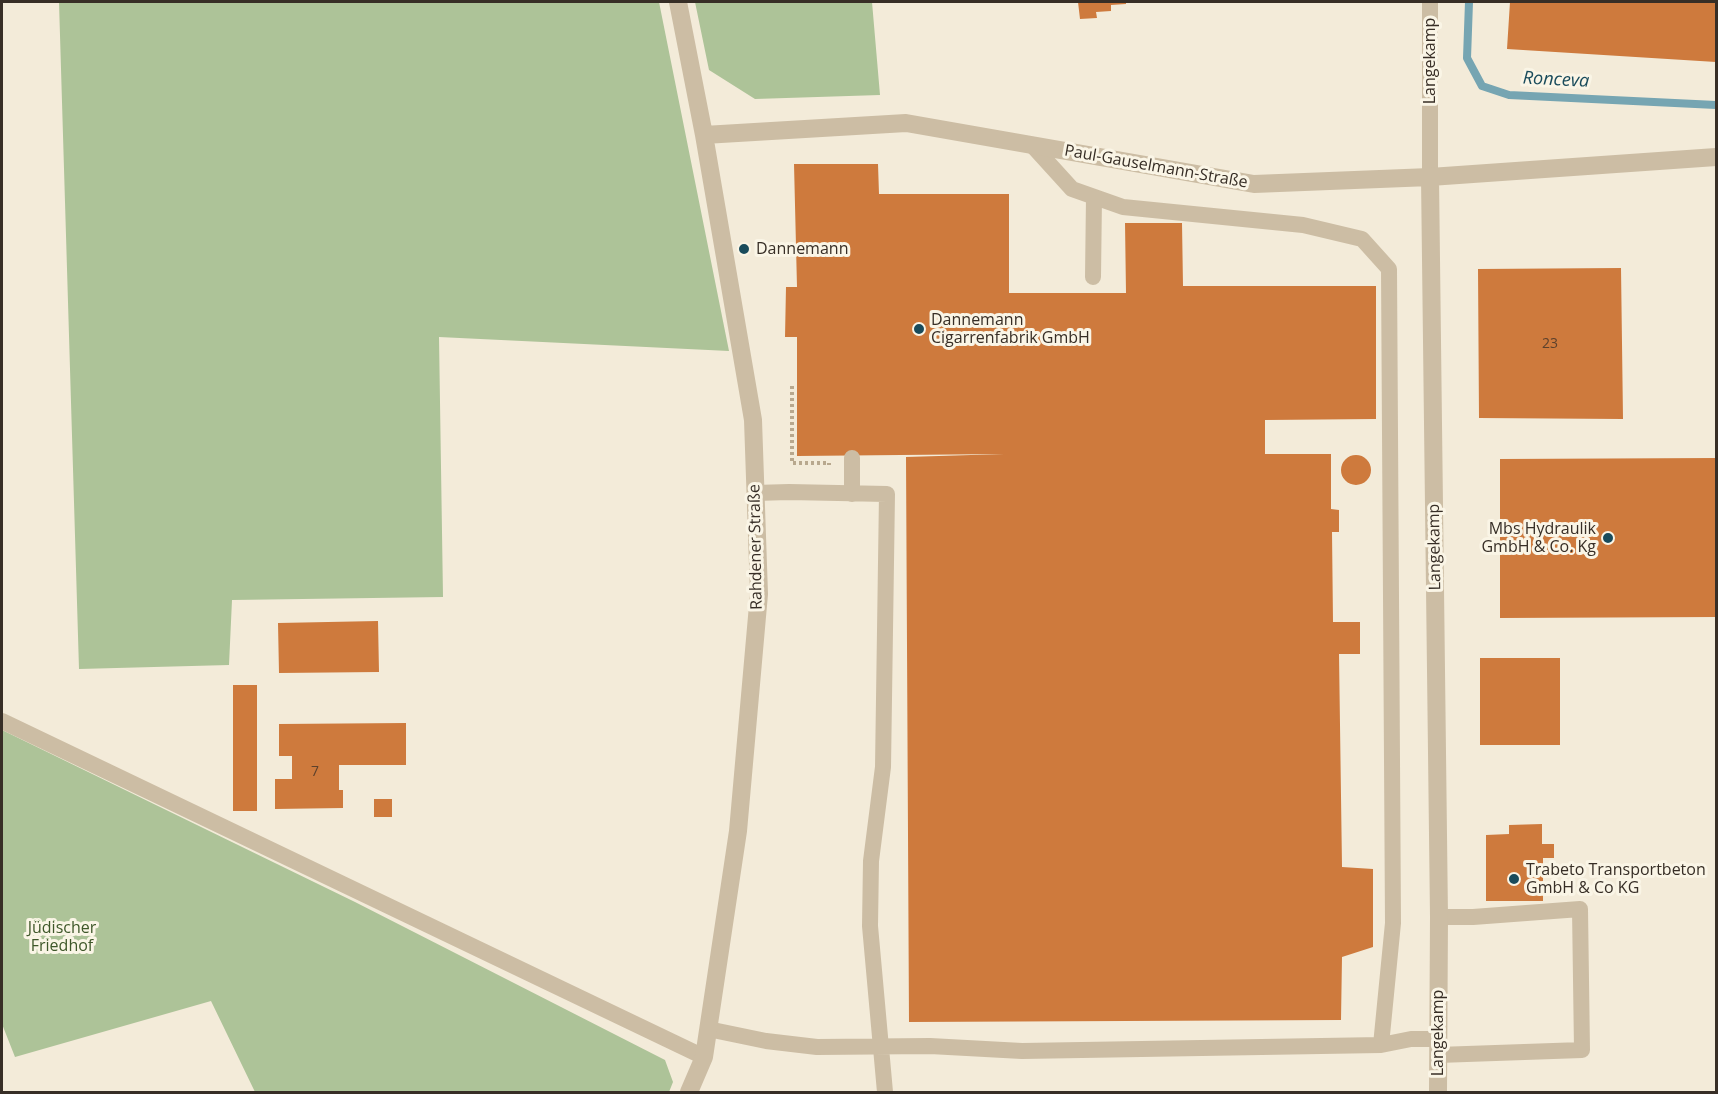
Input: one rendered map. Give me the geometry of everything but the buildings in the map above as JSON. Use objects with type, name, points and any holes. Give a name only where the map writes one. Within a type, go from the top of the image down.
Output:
[{"type":"street","name":"Rahdener Straße","points":[[678,2],[704,135],[753,420],[759,594],[738,831],[704,1058],[689,1092]]},
{"type":"street","name":"Paul-Gauselmann-Straße","points":[[704,135],[906,123],[1254,184],[1430,177],[1716,157]]},
{"type":"street","name":"Langekamp","points":[[1430,177],[1439,917],[1438,1092]]},
{"type":"lane","name":"Langekamp","points":[[1430,2],[1430,177]]},
{"type":"lane","points":[[1032,145],[1072,189],[1094,197],[1124,207],[1303,225],[1362,239],[1389,269],[1393,923],[1380,1045]]},
{"type":"lane","points":[[1093,277],[1094,197]]},
{"type":"lane","points":[[852,458],[852,494]]},
{"type":"lane","points":[[755,493],[887,494],[883,767],[871,861],[870,926],[885,1092]]},
{"type":"lane","points":[[2,721],[704,1058]]},
{"type":"lane","points":[[708,1029],[766,1041],[817,1047],[930,1046],[1022,1051],[1380,1045],[1411,1040],[1438,1047],[1582,1050],[1580,909],[1473,917],[1439,917]]},
{"type":"path","points":[[792,386],[792,463],[829,463],[829,469]]},
{"type":"green space","points":[[59,2],[659,2],[729,351],[439,337],[443,597],[232,600],[229,665],[79,669]]},
{"type":"green space","points":[[695,2],[872,2],[880,95],[755,99],[709,70]]},
{"type":"green space","name":"Jüdischer Friedhof","points":[[2,730],[355,902],[665,1060],[673,1082],[669,1092],[255,1092],[211,1001],[15,1057],[2,1024]]},
{"type":"waterway","name":"Ronceva","points":[[1469,2],[1467,58],[1482,86],[1509,95],[1716,105]]},
{"type":"place","name":"Dannemann","points":[[744,249]]},
{"type":"place","name":"Dannemann Cigarrenfabrik GmbH","points":[[919,329]]},
{"type":"place","name":"Mbs Hydraulik GmbH & Co. Kg","points":[[1608,538]]},
{"type":"place","name":"Trabeto Transportbeton GmbH & Co KG","points":[[1514,879]]}]
